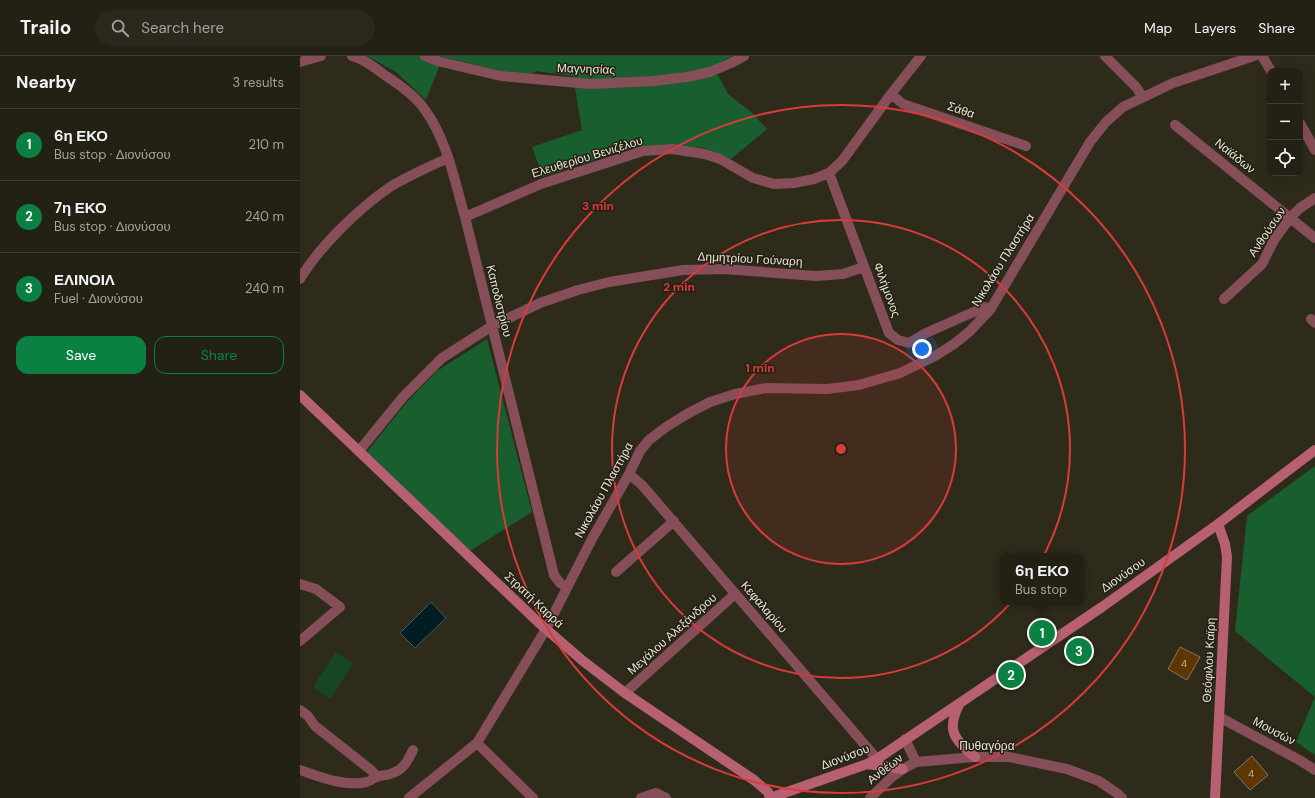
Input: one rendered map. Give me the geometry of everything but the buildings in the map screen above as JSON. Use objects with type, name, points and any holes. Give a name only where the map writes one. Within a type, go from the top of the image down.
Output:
[{"type":"street","points":[[300,62],[321,56]]},
{"type":"street","name":"Καποδιστρίου","points":[[352,56],[379,71],[417,101],[425,110],[436,129],[448,158],[465,217],[554,575],[560,583],[566,587]]},
{"type":"street","name":"Μαγνησίας","points":[[425,56],[437,61],[501,76],[590,84],[653,81],[687,77],[710,72],[744,56]]},
{"type":"street","name":"Ελευθερίου Βενιζέλου","points":[[465,217],[541,184],[643,152],[672,149],[705,154],[720,159],[753,178],[774,184],[807,181],[829,173],[842,161],[921,56]]},
{"type":"street","points":[[1105,56],[1136,87],[1143,97]]},
{"type":"street","name":"Νικολάου Πλαστήρα","points":[[409,798],[477,743],[546,629],[566,587],[593,537],[629,474],[640,451],[649,440],[678,419],[710,402],[735,394],[766,388],[827,389],[859,385],[900,373],[935,356],[954,344],[969,332],[990,310],[1090,142],[1106,122],[1123,107],[1173,83],[1254,56]]},
{"type":"street","points":[[1262,56],[1269,68]]},
{"type":"street","name":"Σάθα","points":[[891,94],[903,104],[1026,146]]},
{"type":"street","name":"Ναϊάδων","points":[[1175,125],[1315,238]]},
{"type":"street","points":[[1303,128],[1315,150]]},
{"type":"street","points":[[300,279],[318,253],[361,209],[390,187],[448,158]]},
{"type":"street","name":"Φιλήμονος","points":[[829,173],[889,333],[898,340],[909,343],[926,333],[985,307],[990,310]]},
{"type":"street","name":"Ανθούσων","points":[[1224,299],[1262,264],[1274,240],[1290,218],[1300,208],[1315,198]]},
{"type":"street","name":"Δημητρίου Γούναρη","points":[[359,451],[402,397],[442,358],[492,326],[540,303],[578,290],[609,282],[683,270],[724,269],[816,276],[843,274],[864,266]]},
{"type":"street","name":"Στρατή Καρρά","points":[[300,395],[546,629],[583,661],[625,693],[754,780],[768,792],[770,798]]},
{"type":"street","name":"Διονύσου","points":[[770,798],[867,764],[877,759],[1102,607],[1218,524],[1315,450]]},
{"type":"street","name":"Κεφαλαρίου","points":[[629,474],[642,484],[877,759]]},
{"type":"street","points":[[616,572],[674,521]]},
{"type":"street","name":"Θεόφιλου Καϊρη","points":[[1214,798],[1227,557],[1225,544],[1218,524]]},
{"type":"street","points":[[300,584],[316,589],[340,607],[300,641]]},
{"type":"street","name":"Μεγάλου Αλεξάνδρου","points":[[625,693],[735,594]]},
{"type":"street","points":[[960,702],[953,716],[952,724],[954,732],[962,747],[975,757]]},
{"type":"street","points":[[300,710],[308,716],[315,726],[372,770],[377,776]]},
{"type":"street","name":"Μουσών","points":[[1219,717],[1301,760],[1315,770]]},
{"type":"street","points":[[905,739],[916,762]]},
{"type":"street","points":[[477,743],[528,797]]},
{"type":"street","points":[[300,770],[333,781],[355,784],[369,782],[377,776],[390,775],[400,771],[407,763],[412,750]]},
{"type":"street","name":"Πυθαγόρα","points":[[916,762],[975,757],[1009,757],[1067,768],[1099,781],[1122,798]]},
{"type":"street","name":"Ανθέων","points":[[870,798],[903,769],[916,762]]},
{"type":"street","points":[[867,764],[903,769]]},
{"type":"street","points":[[1215,787],[1221,798]]},
{"type":"street","points":[[640,798],[656,793],[666,798]]},
{"type":"green space","points":[[367,56],[732,56],[713,66],[728,94],[752,113],[767,129],[731,159],[705,148],[650,146],[621,151],[543,177],[532,147],[582,130],[573,76],[536,71],[526,77],[443,57],[426,100],[396,72]]},
{"type":"green space","points":[[487,339],[532,512],[470,551],[366,453],[406,403],[437,371]]},
{"type":"green space","points":[[1315,466],[1315,697],[1235,631],[1247,516]]},
{"type":"green space","points":[[336,652],[353,664],[330,699],[313,687]]},
{"type":"green space","points":[[1315,697],[1315,755],[1296,742]]},
{"type":"water","points":[[431,602],[446,618],[415,648],[400,633]]},
{"type":"place","name":"6η ΕΚΟ","points":[[1042,633]]},
{"type":"place","name":"ΕΛΙΝΟΙΛ","points":[[1079,651]]},
{"type":"place","name":"7η ΕΚΟ","points":[[1011,675]]}]
